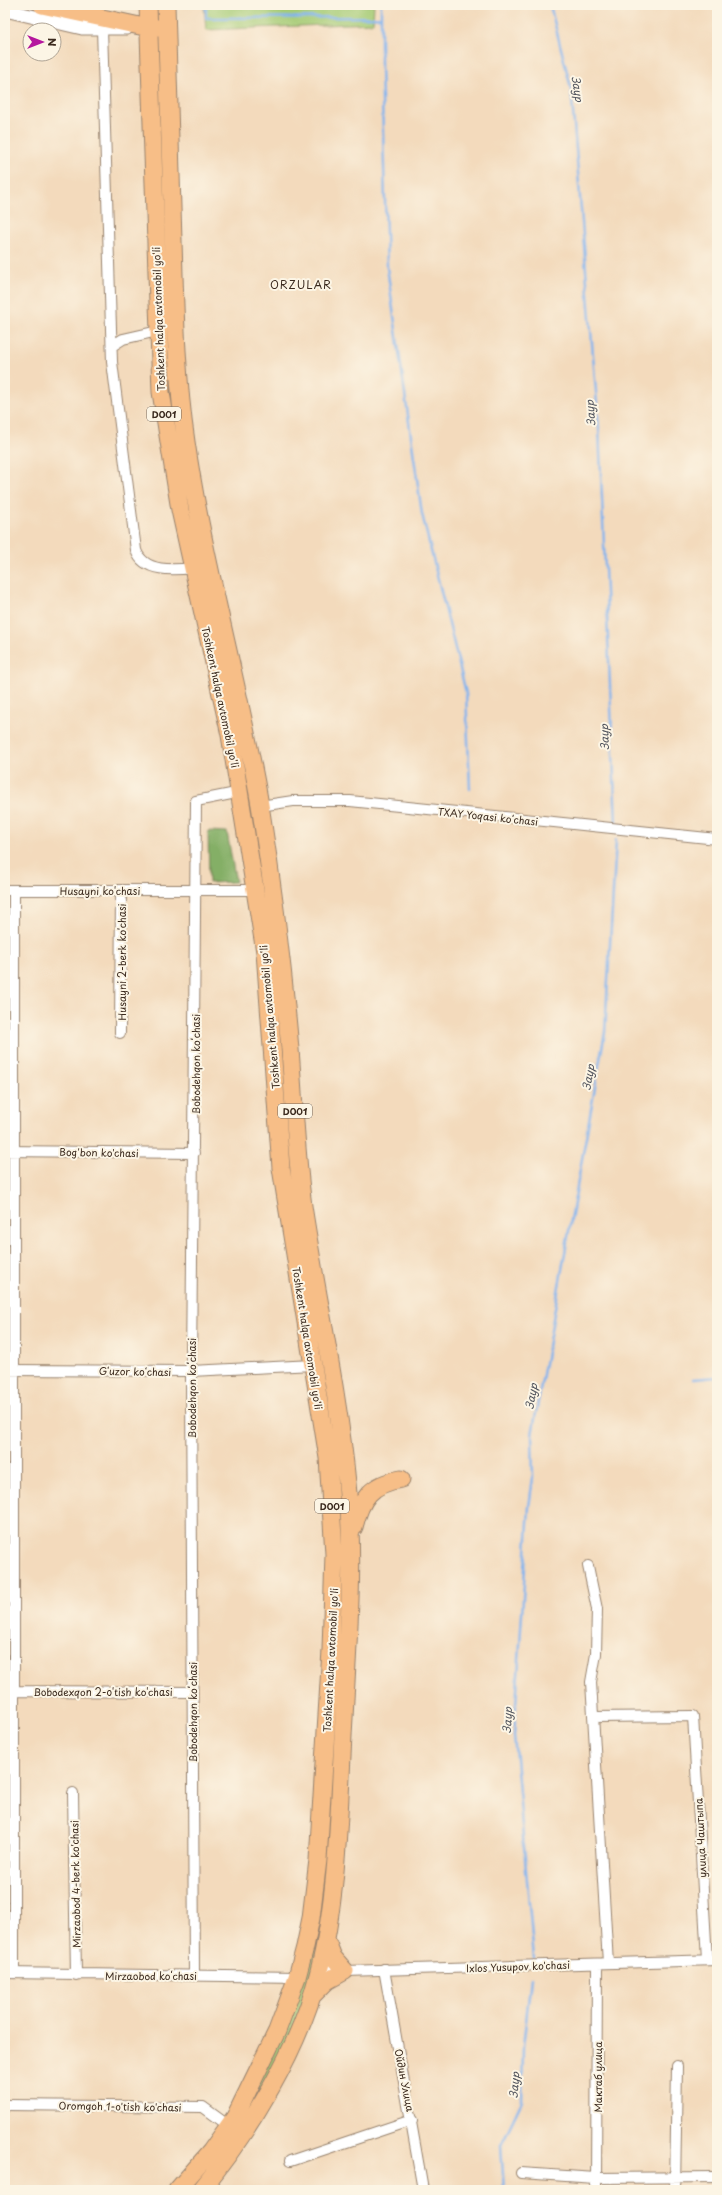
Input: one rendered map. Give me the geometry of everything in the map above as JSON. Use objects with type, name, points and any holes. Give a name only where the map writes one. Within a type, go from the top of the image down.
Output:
[{"type":"main road","points":[[42,5],[97,20],[149,28],[167,28]]},
{"type":"main road","name":"Toshkent halqa avtomobil yo'li","points":[[148,5],[158,331],[165,422],[176,488],[236,682],[260,806],[278,926],[290,1048],[301,1188],[346,1474],[350,1545],[334,1744],[311,1918],[296,1976],[269,2049],[229,2126],[181,2188]]},
{"type":"main road","name":"Toshkent halqa avtomobil yo'li","points":[[166,5],[177,360],[201,566],[241,792],[265,952],[282,1175],[328,1458],[334,1554],[333,1883],[326,1939],[312,1996],[286,2057],[254,2117],[237,2143],[201,2190]]},
{"type":"main road","points":[[273,1049],[290,1048]]},
{"type":"main road","points":[[350,1545],[356,1519],[366,1496],[376,1487],[401,1478]]},
{"type":"main road","points":[[312,1996],[327,1981],[345,1971],[333,1957],[326,1939]]},
{"type":"street","points":[[5,10],[82,28],[97,20],[112,362],[137,554],[144,562],[161,568],[176,570],[201,566]]},
{"type":"street","points":[[112,346],[123,339],[158,331]]},
{"type":"street","name":"Bobodehqon koʻchasi","points":[[194,1976],[191,1372],[196,801],[241,792]]},
{"type":"street","name":"TXAY Yoqasi koʻchasi","points":[[260,806],[293,801],[350,801],[717,839]]},
{"type":"street","points":[[9,890],[9,1370],[14,1691],[9,1973]]},
{"type":"street","name":"Husayni ko'chasi","points":[[9,890],[256,890]]},
{"type":"street","name":"Husayni 2-berk ko'chasi","points":[[120,1033],[121,890]]},
{"type":"street","name":"Bog'bon ko'chasi","points":[[9,1151],[194,1153]]},
{"type":"street","name":"Gʻuzor koʻchasi","points":[[9,1370],[191,1372],[313,1366]]},
{"type":"street","points":[[588,1566],[596,1609],[596,1654],[591,1682],[608,1963]]},
{"type":"street","name":"Bobodexqon 2-o'tish ko'chasi","points":[[14,1691],[192,1692]]},
{"type":"street","name":"улица Чаштыпа","points":[[593,1717],[693,1716],[712,1960]]},
{"type":"street","name":"Mirzaobod 4-berk ko'chasi","points":[[73,1793],[76,1975]]},
{"type":"street","name":"Ixlos Yusupov ko'chasi","points":[[320,1967],[345,1971],[712,1960]]},
{"type":"street","name":"Мактаб улица","points":[[596,2190],[597,1964]]},
{"type":"street","name":"Ойдин Улица","points":[[384,1969],[424,2190]]},
{"type":"street","name":"Mirzaobod koʻchasi","points":[[9,1973],[76,1975],[296,1976]]},
{"type":"street","points":[[675,2190],[677,2066]]},
{"type":"street","name":"Oromgoh 1-o'tish ko'chasi","points":[[5,2104],[203,2107],[229,2126]]},
{"type":"street","points":[[290,2161],[412,2120]]},
{"type":"street","points":[[521,2173],[596,2178],[717,2177]]},
{"type":"green space","points":[[204,5],[374,5],[373,23],[206,30]]},
{"type":"green space","points":[[208,831],[227,832],[236,882],[209,883]]},
{"type":"green space","points":[[328,1755],[330,1755],[328,1842],[324,1906],[314,1963],[304,1998],[276,2066],[258,2099],[238,2130],[194,2188],[193,2186],[229,2141],[243,2116],[281,2037],[301,1983],[315,1926],[319,1898]]},
{"type":"waterway","points":[[206,5],[206,18],[381,17]]},
{"type":"waterway","points":[[381,5],[381,66],[387,267],[422,514],[466,693],[470,789]]},
{"type":"waterway","name":"Заур","points":[[550,5],[571,88],[599,428],[616,824]]},
{"type":"waterway","name":"Заур","points":[[534,1959],[514,1736],[529,1507],[533,1478],[532,1435],[605,1032],[616,840]]},
{"type":"waterway","points":[[693,1379],[717,1377]]},
{"type":"waterway","name":"Заур","points":[[504,2190],[501,2145],[522,2101],[523,2046],[531,1978]]},
{"type":"district","name":"ORZULAR","points":[[301,284]]}]
